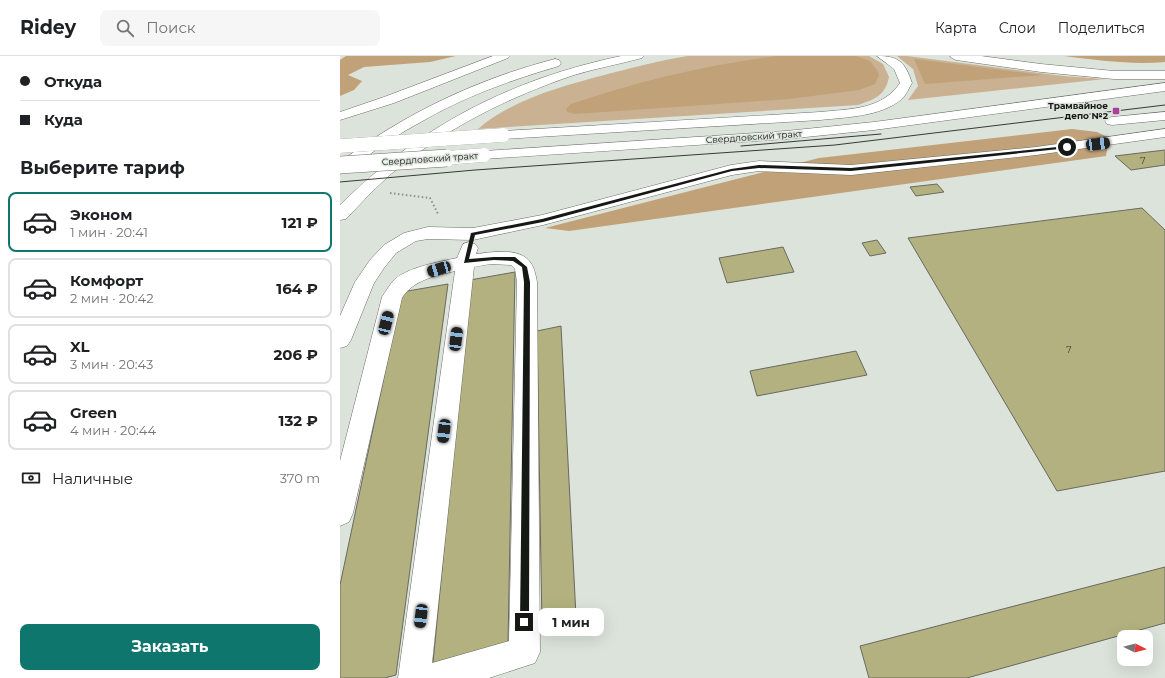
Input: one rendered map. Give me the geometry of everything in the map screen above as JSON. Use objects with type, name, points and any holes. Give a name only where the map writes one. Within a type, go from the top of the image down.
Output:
[{"type":"main road","points":[[340,116],[389,100],[504,56]]},
{"type":"main road","points":[[340,215],[393,165],[482,107],[539,82],[606,62],[638,56]]},
{"type":"main road","name":"Свердловский тракт","points":[[340,146],[820,116],[854,112],[881,106],[898,96],[906,83],[902,72],[893,61],[883,56]]},
{"type":"main road","points":[[956,56],[1041,68],[1114,74],[1165,75]]},
{"type":"main road","points":[[1023,56],[1031,60],[1063,67],[1114,74]]},
{"type":"main road","points":[[340,169],[397,130],[447,102],[519,73],[566,60]]},
{"type":"main road","name":"Свердловский тракт","points":[[340,165],[793,134],[874,126],[1165,87]]},
{"type":"main road","points":[[1112,121],[1165,116]]},
{"type":"main road","points":[[340,340],[365,282],[377,264],[390,249],[410,237],[428,233],[473,234],[543,220],[731,170],[759,166],[851,170],[1036,151],[1165,133]]},
{"type":"main road","points":[[414,678],[466,262],[473,234]]},
{"type":"main road","points":[[340,513],[392,297],[403,282],[426,273],[466,262],[494,258],[515,259],[524,267],[527,282],[524,652],[434,678]]},
{"type":"path","points":[[387,193],[430,198]]},
{"type":"shaded area","points":[[346,56],[456,56],[430,62],[364,67],[348,75],[362,81],[354,90],[340,96],[340,60]]},
{"type":"shaded area","points":[[688,56],[869,56],[883,64],[889,77],[882,93],[874,99],[858,105],[478,129],[506,110],[554,89],[636,67]]},
{"type":"shaded area","points":[[777,56],[856,56],[870,61],[879,75],[875,84],[859,90],[789,99],[575,114],[567,112],[566,109],[571,104],[647,81],[724,64]]},
{"type":"shaded area","points":[[897,56],[1063,76],[1105,79],[908,100],[918,86],[913,69]]},
{"type":"shaded area","points":[[1064,56],[1165,56],[1165,62],[1127,62]]},
{"type":"shaded area","points":[[914,59],[1042,75],[925,84]]},
{"type":"shaded area","points":[[1072,129],[1097,132],[1109,138],[1106,156],[569,231],[545,228],[819,158]]},
{"type":"building","points":[[1165,150],[1165,165],[1131,170],[1115,156]]},
{"type":"building","points":[[937,184],[944,192],[916,196],[910,187]]},
{"type":"building","points":[[1142,208],[1165,230],[1165,471],[1057,491],[908,238]]},
{"type":"building","points":[[877,240],[886,253],[870,256],[862,243]]},
{"type":"building","points":[[783,247],[794,272],[727,283],[719,258]]},
{"type":"building","points":[[515,272],[508,642],[433,663],[470,280]]},
{"type":"building","points":[[448,284],[396,675],[385,678],[340,678],[340,585],[402,292]]},
{"type":"building","points":[[561,326],[576,616],[542,626],[537,331]]},
{"type":"building","points":[[856,351],[867,375],[757,396],[750,371]]},
{"type":"building","points":[[1165,567],[1165,623],[1140,630],[1117,630],[1117,636],[967,678],[869,678],[860,646]]},
{"type":"tram line","points":[[340,182],[475,170],[835,145],[1165,105]]},
{"type":"tram line","points":[[741,146],[881,134]]},
{"type":"place","name":"Трамвайное депо №2","points":[[1116,111]]},
{"type":"route","points":[[524,622],[527,282],[524,267],[515,259],[494,258],[466,262],[473,234],[543,220],[658,188],[731,170],[759,166],[851,170],[1067,147]]}]
